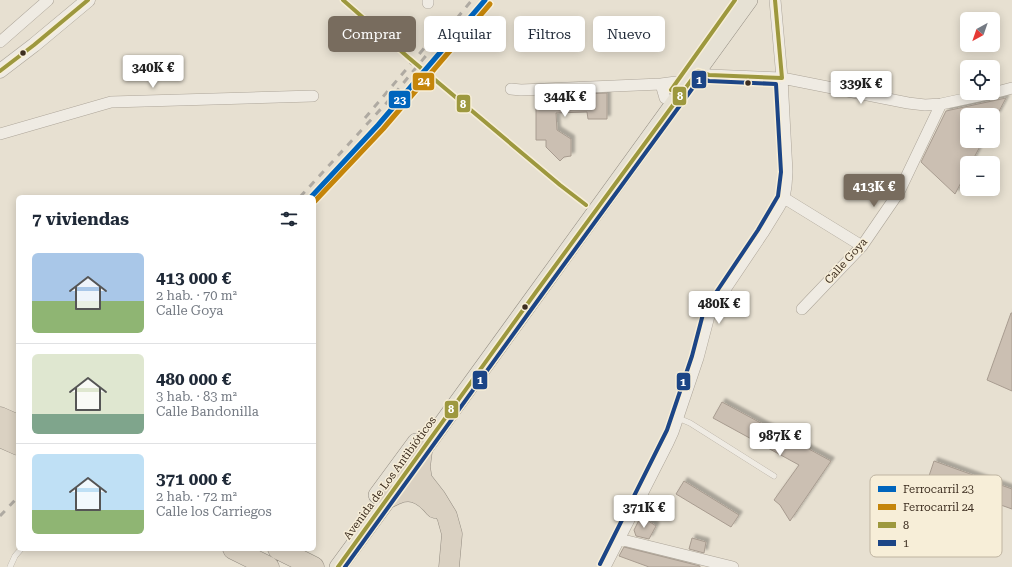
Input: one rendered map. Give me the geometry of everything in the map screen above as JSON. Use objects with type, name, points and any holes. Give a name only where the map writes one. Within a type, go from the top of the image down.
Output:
[{"type":"highway","points":[[0,417],[16,424]]},
{"type":"highway","points":[[0,437],[16,444]]},
{"type":"highway","points":[[388,498],[404,492],[414,482],[420,467],[422,451]]},
{"type":"highway","points":[[414,482],[424,497],[434,507],[445,528],[446,550],[439,567]]},
{"type":"highway","points":[[414,482],[436,498],[448,516],[452,534],[449,567]]},
{"type":"highway","points":[[237,551],[269,567]]},
{"type":"highway","points":[[282,551],[309,564]]},
{"type":"main road","name":"Avenida de Los Antibióticos","points":[[422,451],[749,0]]},
{"type":"main road","name":"Avenida de Los Antibióticos","points":[[326,567],[586,205],[618,163],[668,88],[733,2]]},
{"type":"main road","points":[[668,88],[698,72],[696,63],[724,25],[733,2]]},
{"type":"main road","points":[[536,292],[546,271],[585,216],[586,205],[597,202],[610,192]]},
{"type":"main road","points":[[330,567],[337,560],[394,482],[414,482],[412,457],[475,368],[485,346]]},
{"type":"main road","name":"Avenida de Los Antibióticos","points":[[338,567],[388,498]]},
{"type":"street","points":[[0,42],[48,0]]},
{"type":"street","points":[[0,71],[88,0]]},
{"type":"street","points":[[605,567],[668,444],[698,358],[709,316],[767,227],[784,198],[787,172],[782,78],[775,0]]},
{"type":"street","points":[[698,72],[709,75],[782,78],[925,105],[941,104],[960,100]]},
{"type":"street","points":[[511,89],[668,88]]},
{"type":"street","points":[[1000,91],[1012,88]]},
{"type":"street","points":[[0,134],[111,102],[313,96]]},
{"type":"street","name":"Calle Goya","points":[[802,309],[862,246],[899,192],[941,104]]},
{"type":"street","points":[[784,198],[862,246]]},
{"type":"street","points":[[619,539],[732,567]]},
{"type":"lane","points":[[678,418],[774,476]]},
{"type":"lane","points":[[10,567],[19,551]]},
{"type":"building","points":[[607,93],[607,119],[588,119],[587,112],[556,113],[557,130],[571,139],[571,156],[564,157],[560,161],[546,147],[546,140],[536,140],[536,96]]},
{"type":"building","points":[[1006,98],[1000,109],[1000,108],[960,108],[960,148],[979,148],[975,156],[960,156],[960,184],[955,194],[921,162],[946,111]]},
{"type":"building","points":[[1012,313],[1012,391],[987,380]]},
{"type":"building","points":[[722,402],[831,461],[790,521],[780,505],[774,500],[799,465],[713,418]]},
{"type":"building","points":[[934,461],[973,475],[929,475]]},
{"type":"building","points":[[684,481],[739,515],[731,527],[676,494]]},
{"type":"building","points":[[1002,485],[1012,489],[1012,509],[1002,505]]},
{"type":"building","points":[[641,516],[656,526],[649,539],[636,536],[634,530]]},
{"type":"building","points":[[692,538],[706,542],[704,553],[689,549]]},
{"type":"building","points":[[624,547],[700,567],[649,567],[619,556]]},
{"type":"railway","points":[[302,195],[391,98],[472,0]]},
{"type":"railway","points":[[365,118],[424,48]]},
{"type":"railway","points":[[0,516],[16,499]]},
{"type":"rail line","name":"23","points":[[313,195],[378,125],[485,0]]},
{"type":"rail line","name":"24","points":[[316,200],[383,129],[490,4]]},
{"type":"transit line","name":"8","points":[[0,71],[88,0]]},
{"type":"transit line","name":"8","points":[[343,0],[409,58],[560,185],[586,205]]},
{"type":"transit line","name":"8","points":[[671,90],[735,0]]},
{"type":"transit line","name":"8","points":[[338,567],[536,292],[698,71],[709,75],[782,78],[775,0]]},
{"type":"transit line","name":"1","points":[[345,567],[700,78],[709,81],[776,84],[781,172],[778,196],[758,230],[703,314],[692,356],[667,430],[600,564]]}]
